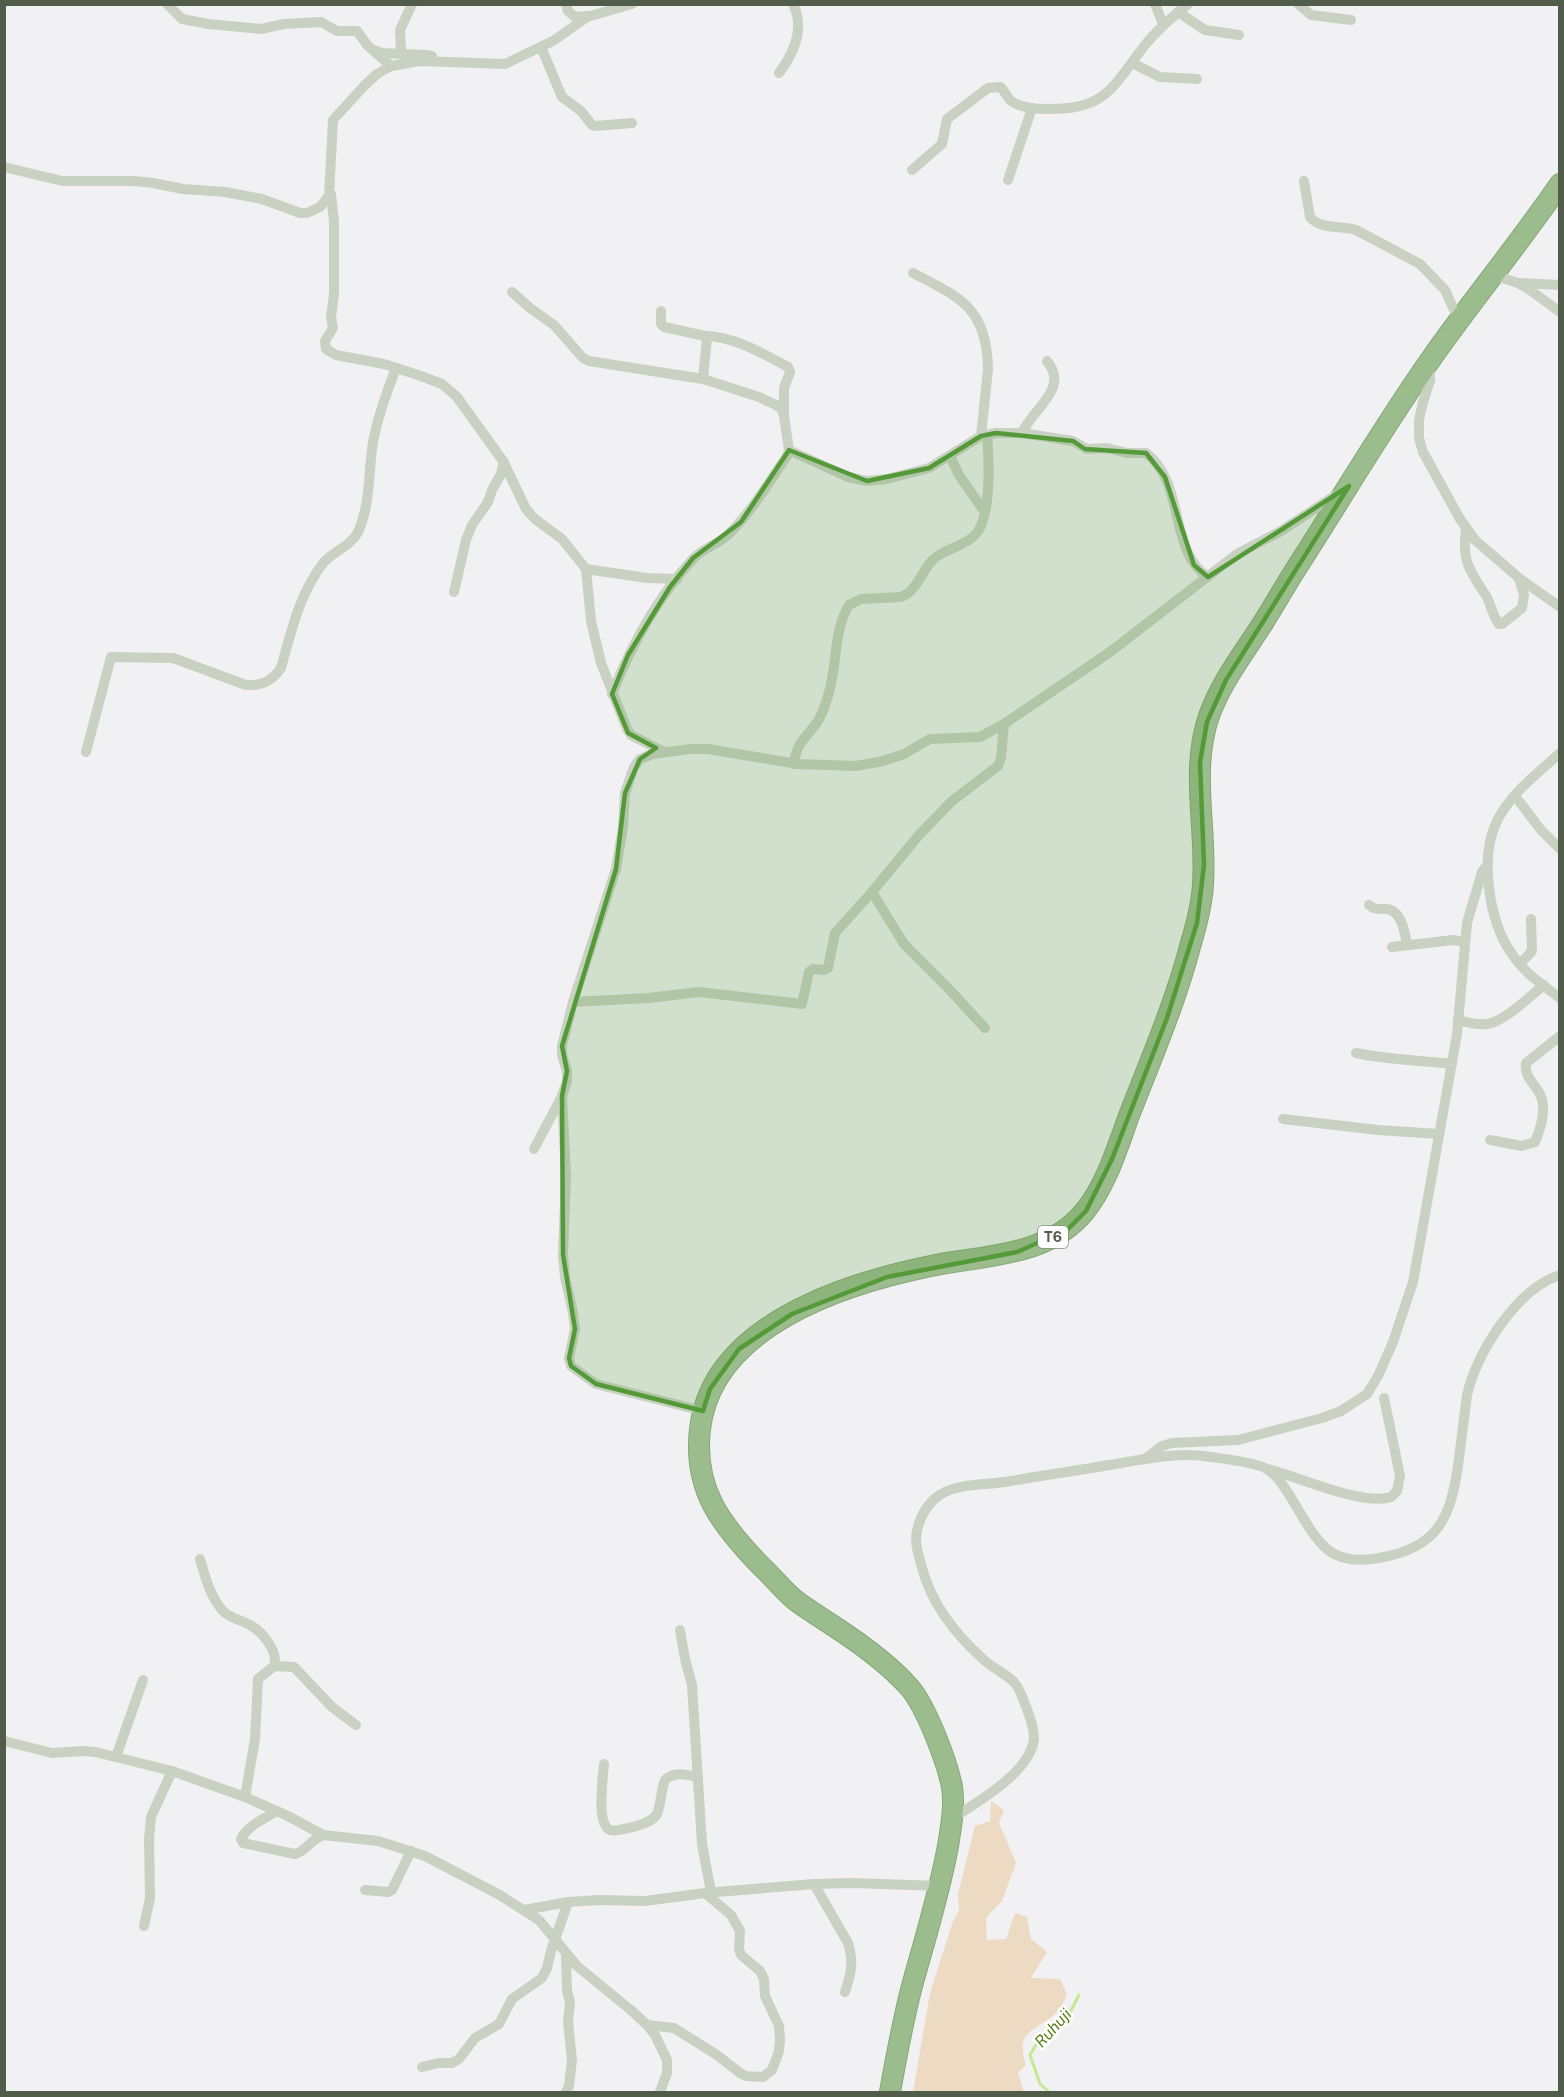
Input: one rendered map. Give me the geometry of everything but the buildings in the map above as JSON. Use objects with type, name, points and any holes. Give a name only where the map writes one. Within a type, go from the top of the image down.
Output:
[{"type":"highway","name":"T6","points":[[890,2092],[913,1984],[940,1886],[953,1818],[953,1793],[949,1774],[914,1692],[880,1660],[796,1600],[723,1524],[711,1502],[703,1478],[699,1454],[703,1411],[710,1389],[739,1349],[764,1329],[792,1314],[837,1293],[886,1277],[932,1266],[1017,1252],[1042,1243],[1067,1230],[1086,1211],[1112,1159],[1159,1040],[1184,969],[1197,923],[1203,894],[1204,865],[1199,784],[1200,762],[1207,722],[1226,680],[1430,360],[1560,184]]},
{"type":"street","points":[[167,4],[182,19],[208,24],[261,29],[284,24],[321,22],[337,31],[359,32],[370,48],[391,66]]},
{"type":"street","points":[[401,54],[400,30],[412,4]]},
{"type":"street","points":[[566,4],[568,11],[575,17],[592,16],[632,4]]},
{"type":"street","points":[[779,73],[790,56],[799,27],[793,4]]},
{"type":"street","points":[[1155,4],[1163,24]]},
{"type":"street","points":[[912,170],[942,144],[947,119],[988,88],[1000,87],[1010,100],[1032,108],[1070,109],[1102,98],[1112,89],[1163,24],[1188,4]]},
{"type":"street","points":[[1298,4],[1311,15],[1351,20]]},
{"type":"street","points":[[1178,12],[1205,30],[1239,34]]},
{"type":"street","points":[[592,16],[541,47],[505,64],[420,61],[391,66],[377,74],[364,86],[333,120],[330,166],[334,221],[334,294],[331,317],[333,328],[325,346],[328,351],[336,355],[396,368],[450,389],[504,462],[526,509],[535,519],[562,538],[586,569],[591,621],[601,663],[628,733],[664,752]]},
{"type":"street","points":[[541,47],[562,97],[581,111],[591,125],[632,123]]},
{"type":"street","points":[[370,48],[382,53],[426,55],[444,62]]},
{"type":"street","points":[[1132,63],[1160,77],[1197,79]]},
{"type":"street","points":[[1008,180],[1032,108]]},
{"type":"street","points":[[4,167],[62,181],[144,182],[183,189],[225,192],[262,199],[300,213],[307,213],[326,202],[331,192],[330,184]]},
{"type":"street","points":[[1304,181],[1310,217],[1314,222],[1323,226],[1347,227],[1356,230],[1420,264],[1445,290],[1459,321]]},
{"type":"street","points":[[794,764],[798,744],[819,719],[828,697],[834,677],[838,637],[849,605],[861,599],[901,597],[907,594],[936,556],[976,535],[984,511],[989,484],[984,436],[988,369],[980,324],[972,310],[949,292],[913,273]]},
{"type":"street","points":[[1493,275],[1518,283],[1551,308],[1560,312]]},
{"type":"street","points":[[1518,283],[1560,285]]},
{"type":"street","points":[[512,292],[554,325],[587,360],[610,366],[703,379],[759,397],[776,405],[782,410],[784,416]]},
{"type":"street","points":[[612,694],[628,655],[677,579],[693,558],[720,542],[741,522],[789,450],[783,388],[790,372],[788,367],[752,348],[722,337],[705,336],[664,327],[661,324],[662,311]]},
{"type":"street","points":[[703,379],[707,342],[705,336]]},
{"type":"street","points":[[1430,360],[1430,381],[1423,402],[1419,438],[1423,452],[1475,540],[1519,578],[1560,607]]},
{"type":"street","points":[[1022,433],[1032,414],[1053,389],[1055,374],[1047,361]]},
{"type":"street","points":[[86,753],[111,657],[173,658],[246,685],[257,686],[275,676],[281,668],[302,600],[320,569],[330,557],[351,541],[359,529],[370,487],[373,443],[381,409],[396,368]]},
{"type":"street","points":[[789,450],[848,477],[867,481],[886,479],[936,465],[984,436],[1022,433],[1073,441],[1087,449],[1107,448],[1126,453],[1142,452],[1150,456],[1161,470],[1170,490],[1183,539],[1194,565],[1208,577]]},
{"type":"street","points":[[950,456],[959,475],[984,511]]},
{"type":"street","points":[[454,592],[466,540],[472,525],[488,502],[504,462]]},
{"type":"street","points":[[534,1149],[562,1096],[567,1081],[562,1046],[573,1002],[616,868],[625,793],[634,767],[644,756],[690,749],[708,749],[794,764],[856,766],[904,754],[930,739],[980,737],[1004,724],[1110,652],[1237,554],[1281,531],[1349,486]]},
{"type":"street","points":[[1466,528],[1464,545],[1467,565],[1486,594],[1498,624],[1502,624],[1522,608],[1524,595],[1519,578]]},
{"type":"street","points":[[586,569],[647,578],[677,579]]},
{"type":"street","points":[[573,1002],[648,998],[699,992],[800,1005],[803,1002],[809,972],[813,969],[828,968],[835,933],[903,853],[952,801],[998,766],[1001,758],[1004,724]]},
{"type":"street","points":[[1560,753],[1507,805],[1497,821],[1492,836],[1488,864],[1492,903],[1497,924],[1512,956],[1560,998]]},
{"type":"street","points":[[1515,796],[1541,830],[1560,849]]},
{"type":"street","points":[[1145,1460],[1162,1446],[1172,1443],[1238,1440],[1322,1418],[1341,1411],[1367,1394],[1378,1376],[1393,1342],[1413,1281],[1452,1064],[1467,923],[1482,872],[1488,864]]},
{"type":"street","points":[[872,892],[904,944],[985,1028]]},
{"type":"street","points":[[1369,905],[1372,908],[1393,910],[1397,913],[1405,931],[1407,945]]},
{"type":"street","points":[[1520,964],[1532,951],[1531,919]]},
{"type":"street","points":[[1392,947],[1453,940],[1465,942]]},
{"type":"street","points":[[1458,1020],[1472,1024],[1490,1024],[1544,985]]},
{"type":"street","points":[[1490,1140],[1522,1146],[1535,1142],[1540,1131],[1543,1107],[1539,1092],[1526,1074],[1526,1063],[1560,1036]]},
{"type":"street","points":[[1356,1053],[1398,1061],[1413,1060],[1452,1064]]},
{"type":"street","points":[[562,1096],[566,1175],[563,1255],[575,1329],[569,1358],[571,1366],[596,1384],[703,1411]]},
{"type":"street","points":[[1283,1119],[1378,1130],[1439,1134]]},
{"type":"street","points":[[1267,1468],[1281,1483],[1305,1524],[1329,1551],[1339,1556],[1365,1560],[1398,1553],[1423,1542],[1439,1527],[1451,1501],[1467,1395],[1480,1359],[1518,1304],[1538,1286],[1560,1275]]},
{"type":"street","points":[[953,1818],[1007,1781],[1029,1754],[1034,1738],[1031,1719],[1017,1687],[1012,1680],[985,1661],[961,1638],[929,1591],[915,1539],[924,1511],[935,1498],[958,1488],[1185,1455],[1219,1458],[1267,1468],[1367,1499],[1391,1497],[1397,1491],[1400,1476],[1384,1398]]},
{"type":"street","points":[[200,1559],[207,1582],[219,1606],[229,1616],[249,1624],[268,1642],[275,1656],[274,1666]]},
{"type":"street","points":[[647,2025],[674,2028],[717,2055],[740,2073],[756,2078],[763,2077],[772,2070],[779,2051],[779,2026],[765,1996],[764,1979],[760,1971],[741,1955],[740,1931],[731,1915],[708,1892],[702,1844],[692,1685],[680,1630]]},
{"type":"street","points":[[245,1797],[255,1739],[258,1679],[274,1666],[294,1667],[332,1707],[356,1725]]},
{"type":"street","points":[[116,1757],[143,1680]]},
{"type":"street","points":[[4,1741],[52,1753],[83,1751],[172,1771],[245,1797],[323,1835],[378,1841],[442,1863],[539,1920],[577,1966],[647,2025],[660,2044],[667,2060],[667,2073],[660,2092]]},
{"type":"street","points":[[604,1764],[601,1810],[603,1823],[608,1829],[617,1831],[648,1822],[656,1816],[661,1804],[663,1783],[667,1778],[682,1774],[698,1777]]},
{"type":"street","points":[[144,1926],[150,1898],[151,1817],[172,1771]]},
{"type":"street","points":[[277,1811],[260,1820],[244,1834],[243,1843],[295,1854],[300,1853],[312,1840],[323,1835]]},
{"type":"street","points":[[365,1890],[388,1892],[392,1890],[411,1851]]},
{"type":"street","points":[[814,1884],[852,1954],[853,1964],[846,1992]]},
{"type":"street","points":[[524,1910],[568,1902],[645,1901],[708,1892],[814,1884],[940,1886]]},
{"type":"street","points":[[422,2067],[438,2063],[452,2063],[459,2059],[480,2034],[499,2024],[512,1999],[543,1978],[568,1902]]},
{"type":"street","points":[[566,1955],[567,1991],[570,2002],[568,2022],[572,2060],[569,2086],[566,2092]]},
{"type":"highlighted area","points":[[996,433],[1073,441],[1085,449],[1146,453],[1165,477],[1194,565],[1208,577],[1349,486],[1226,680],[1207,722],[1200,762],[1204,865],[1197,923],[1167,1018],[1112,1159],[1086,1211],[1067,1230],[1017,1252],[887,1277],[792,1314],[739,1349],[710,1389],[703,1411],[596,1384],[571,1366],[569,1358],[575,1329],[563,1255],[562,1096],[567,1071],[562,1046],[616,869],[625,793],[640,759],[656,748],[628,733],[612,694],[628,655],[670,587],[693,558],[741,522],[789,450],[867,481],[929,468],[981,436]]},
{"type":"shaded area","points":[[991,1801],[1004,1810],[999,1823],[1016,1863],[1002,1901],[986,1918],[987,1940],[1006,1939],[1015,1913],[1027,1917],[1031,1939],[1047,1952],[1031,1978],[1060,1979],[1067,1994],[1057,2012],[1033,2029],[1025,2038],[1023,2054],[1026,2065],[1018,2073],[1024,2092],[913,2092],[930,1993],[953,1921],[959,1910],[958,1894],[975,1826],[990,1821]]},
{"type":"waterway","name":"Ruhuji","points":[[1049,2092],[1040,2084],[1030,2055],[1041,2036],[1068,2016],[1079,1995]]}]
